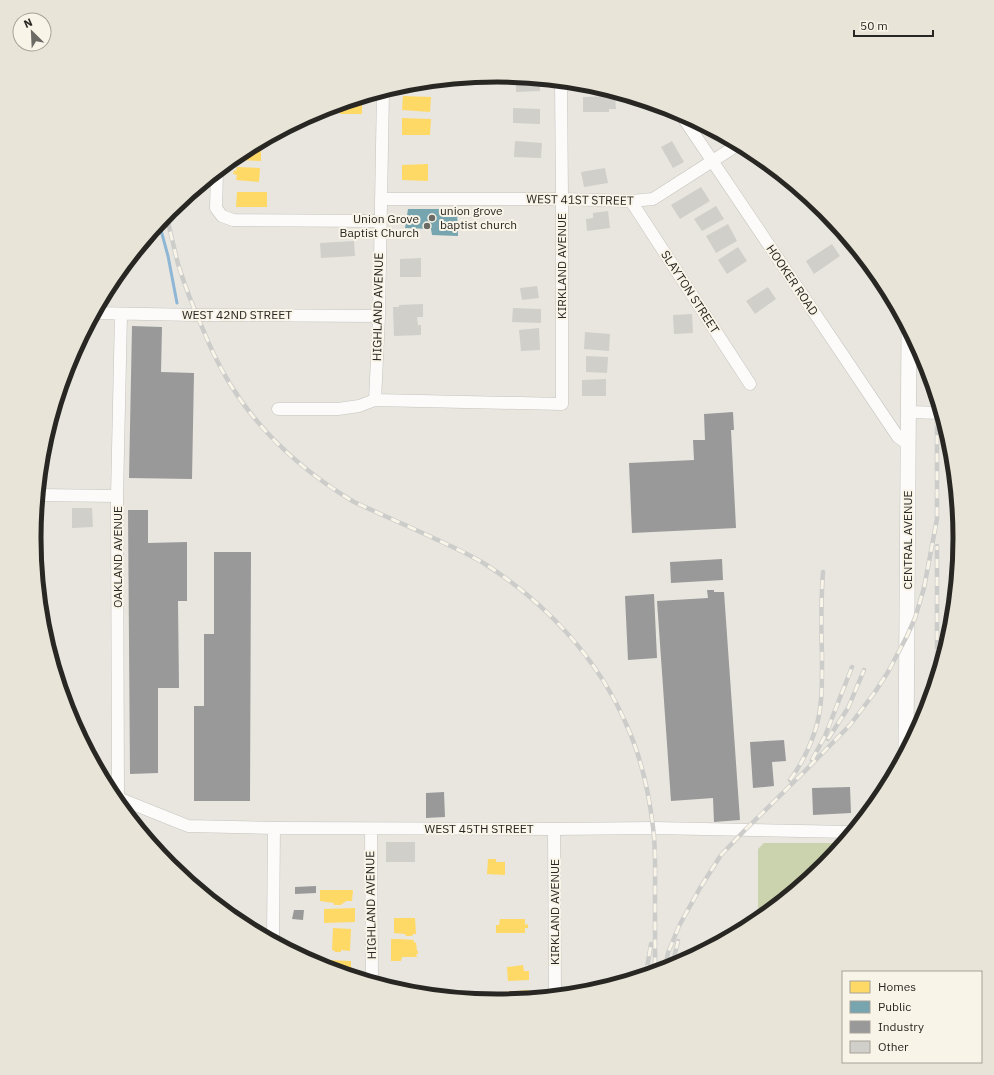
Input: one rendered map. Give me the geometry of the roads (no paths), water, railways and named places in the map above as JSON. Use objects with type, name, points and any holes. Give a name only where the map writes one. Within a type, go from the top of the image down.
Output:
[{"type":"street","name":"KIRKLAND AVENUE","points":[[375,400],[562,404],[561,86]]},
{"type":"street","name":"HIGHLAND AVENUE","points":[[375,400],[379,316],[383,96]]},
{"type":"street","name":"HOOKER ROAD","points":[[687,123],[898,437],[908,444]]},
{"type":"street","name":"WEST 41ST STREET","points":[[381,199],[562,199],[631,201],[653,199],[733,148]]},
{"type":"street","points":[[217,178],[216,208],[222,216],[233,220],[380,220]]},
{"type":"street","name":"SLAYTON STREET","points":[[631,201],[750,384]]},
{"type":"street","name":"WEST 42ND STREET","points":[[99,314],[379,316]]},
{"type":"street","name":"OAKLAND AVENUE","points":[[116,788],[117,496],[121,314]]},
{"type":"street","name":"CENTRAL AVENUE","points":[[906,739],[909,343]]},
{"type":"street","points":[[278,409],[338,409],[359,406],[375,400]]},
{"type":"street","points":[[909,412],[935,413]]},
{"type":"street","points":[[43,495],[117,496]]},
{"type":"street","name":"WEST 45TH STREET","points":[[126,802],[188,826],[554,830],[654,828],[845,832]]},
{"type":"street","points":[[273,934],[274,828]]},
{"type":"street","name":"HIGHLAND AVENUE","points":[[371,829],[372,976]]},
{"type":"street","name":"KIRKLAND AVENUE","points":[[554,830],[555,990]]},
{"type":"waterway","points":[[161,230],[168,256],[177,303]]},
{"type":"railway","points":[[168,222],[178,264],[192,304],[211,349],[230,384],[242,402],[270,435],[301,465],[354,502],[464,552],[507,579],[549,614],[568,634],[601,677],[615,701],[632,738],[644,775],[649,801],[655,852],[655,965]]},
{"type":"railway","points":[[666,961],[668,953],[679,926],[700,888],[721,855],[850,725],[888,672],[907,636],[915,618],[924,588],[937,519],[937,419]]},
{"type":"railway","points":[[937,546],[937,656]]},
{"type":"railway","points":[[790,780],[798,769],[818,722],[822,684],[821,614],[823,572]]},
{"type":"railway","points":[[812,760],[825,736],[852,667]]},
{"type":"railway","points":[[828,739],[848,708],[864,670]]},
{"type":"railway","points":[[674,958],[678,941]]},
{"type":"railway","points":[[647,968],[651,944]]},
{"type":"place","name":"union grove baptist church","points":[[432,218]]},
{"type":"place","name":"Union Grove Baptist Church","points":[[427,226]]}]
